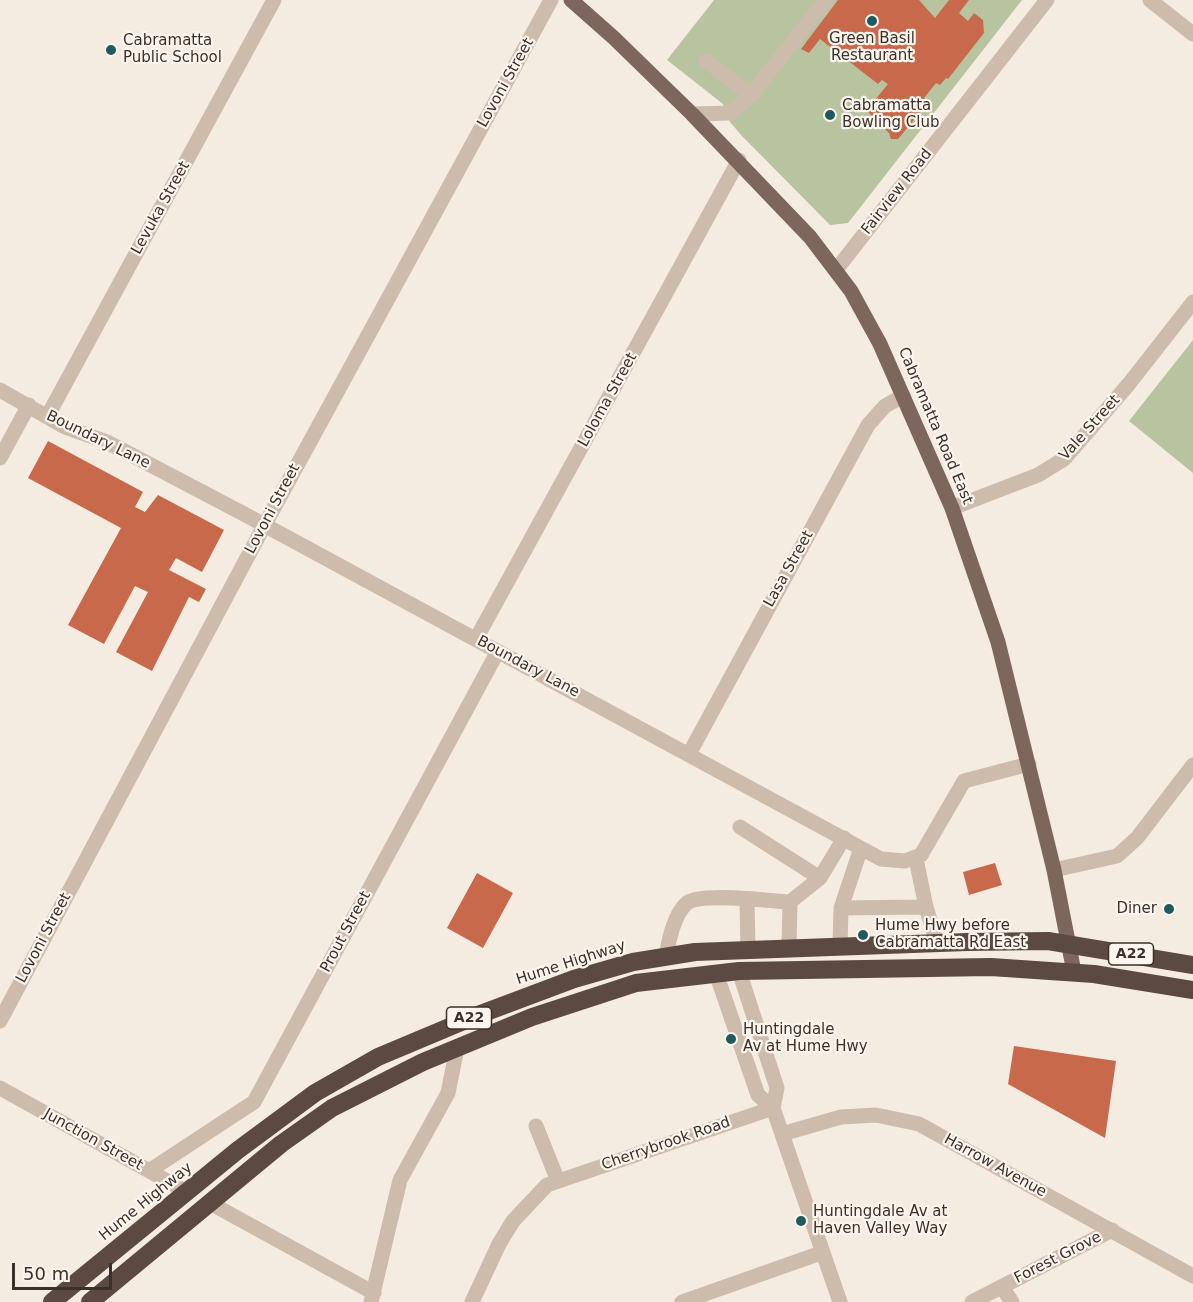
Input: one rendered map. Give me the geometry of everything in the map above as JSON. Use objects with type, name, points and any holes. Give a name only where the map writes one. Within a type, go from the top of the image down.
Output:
[{"type":"highway","name":"Hume Highway","points":[[52,1302],[287,1112],[378,1057],[563,982],[666,956],[789,947],[937,943],[1048,941],[1193,965]]},
{"type":"highway","name":"A22","points":[[90,1302],[281,1144],[332,1108],[375,1084],[457,1048],[596,995],[636,984],[739,971],[969,967],[1074,972],[1193,990]]},
{"type":"main road","name":"Cabramatta Road East","points":[[570,0],[614,38],[739,160],[810,237],[836,270],[864,314],[952,508],[998,642],[1054,870],[1071,944],[1074,972]]},
{"type":"street","name":"Levuka Street","points":[[47,417],[274,0]]},
{"type":"street","name":"Lovoni Street","points":[[0,1021],[264,526],[551,0]]},
{"type":"street","points":[[692,114],[730,113],[751,95],[826,0]]},
{"type":"street","name":"Fairview Road","points":[[836,270],[1047,0]]},
{"type":"street","points":[[1150,0],[1193,34]]},
{"type":"street","points":[[706,61],[751,95]]},
{"type":"street","name":"Loloma Street","points":[[476,639],[739,160]]},
{"type":"street","name":"Vale Street","points":[[952,508],[1038,476],[1064,459],[1128,385],[1193,302]]},
{"type":"street","name":"Boundary Lane","points":[[0,390],[65,427],[107,442],[881,859],[905,861],[916,859]]},
{"type":"street","name":"Lasa Street","points":[[689,754],[868,425],[885,406],[903,396]]},
{"type":"street","points":[[0,458],[29,405]]},
{"type":"street","name":"Prout Street","points":[[149,1171],[254,1102],[498,651]]},
{"type":"street","points":[[937,943],[926,907],[916,859],[921,855],[964,781],[1029,765]]},
{"type":"street","points":[[1054,870],[1117,856],[1137,838],[1193,765]]},
{"type":"street","points":[[740,827],[820,878]]},
{"type":"street","points":[[666,956],[670,938],[687,903],[702,898],[790,902],[820,878],[844,838]]},
{"type":"street","points":[[840,946],[841,908],[861,848]]},
{"type":"street","points":[[747,901],[748,949]]},
{"type":"street","points":[[789,947],[790,902]]},
{"type":"street","points":[[841,908],[926,907]]},
{"type":"street","points":[[739,971],[777,1088],[773,1108]]},
{"type":"street","points":[[716,973],[758,1095],[773,1108],[821,1253],[840,1302]]},
{"type":"street","points":[[210,1203],[373,1298],[400,1180],[448,1093],[454,1076],[457,1048]]},
{"type":"street","name":"Junction Street","points":[[0,1088],[187,1192]]},
{"type":"street","name":"Cherrybrook Road","points":[[472,1302],[498,1244],[513,1221],[547,1185],[773,1108]]},
{"type":"street","name":"Harrow Avenue","points":[[782,1134],[841,1117],[876,1115],[919,1124],[1193,1276]]},
{"type":"street","points":[[536,1126],[558,1180]]},
{"type":"street","name":"Forest Grove","points":[[972,1302],[1112,1230]]},
{"type":"street","points":[[682,1302],[821,1253]]},
{"type":"street","points":[[1002,1287],[1012,1302]]},
{"type":"green space","name":"Cabramatta Bowling Club","points":[[714,0],[1022,0],[848,223],[830,225],[742,136],[730,122],[723,104],[667,60]]},
{"type":"green space","points":[[1193,340],[1193,473],[1129,421]]},
{"type":"building","points":[[838,0],[919,0],[935,18],[949,0],[969,0],[959,13],[968,21],[974,13],[983,20],[984,33],[948,79],[946,78],[940,85],[936,83],[924,98],[929,102],[898,139],[891,139],[889,133],[869,113],[870,106],[888,84],[882,80],[878,84],[820,39],[809,53],[801,49]]},
{"type":"building","points":[[48,441],[143,492],[135,507],[145,512],[158,495],[224,530],[202,572],[176,558],[169,570],[206,589],[199,602],[189,597],[152,671],[116,652],[148,592],[135,586],[104,644],[68,625],[121,528],[28,478]]},
{"type":"building","points":[[995,863],[1002,885],[969,895],[963,872]]},
{"type":"building","points":[[477,873],[513,893],[483,948],[447,928]]},
{"type":"building","points":[[1014,1046],[1116,1061],[1105,1138],[1008,1084]]},
{"type":"place","name":"Green Basil Restaurant","points":[[872,21]]},
{"type":"place","name":"Cabramatta Public School","points":[[111,50]]},
{"type":"place","name":"Cabramatta Bowling Club","points":[[830,115]]},
{"type":"place","name":"Diner","points":[[1169,909]]},
{"type":"place","name":"Hume Hwy before Cabramatta Rd East","points":[[863,935]]},
{"type":"place","name":"Huntingdale Av at Hume Hwy","points":[[731,1039]]},
{"type":"place","name":"Huntingdale Av at Haven Valley Way","points":[[801,1221]]}]
